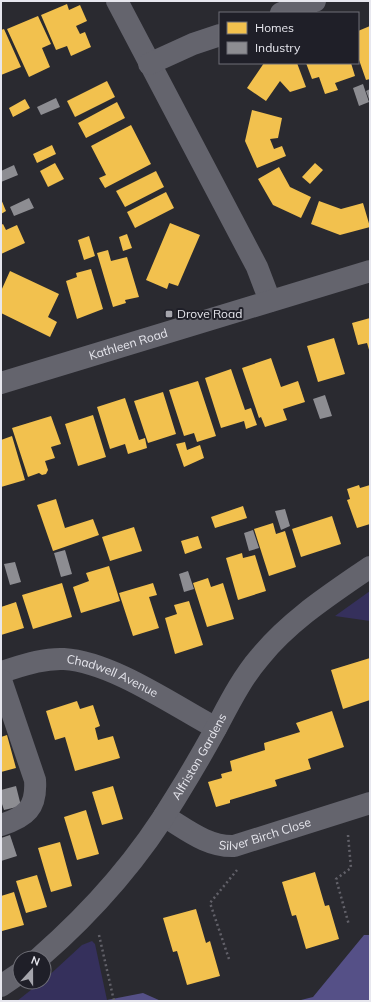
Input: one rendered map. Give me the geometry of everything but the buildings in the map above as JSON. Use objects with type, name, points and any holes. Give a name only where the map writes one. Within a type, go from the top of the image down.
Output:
[{"type":"street","points":[[117,1],[257,267],[270,301]]},
{"type":"street","points":[[283,12],[315,1]]},
{"type":"street","points":[[149,64],[193,44],[219,35]]},
{"type":"street","name":"Kathleen Road","points":[[1,383],[370,271]]},
{"type":"street","name":"Alfriston Gardens","points":[[48,950],[94,907],[138,854],[164,816],[248,673],[273,642],[305,613],[370,567]]},
{"type":"street","name":"Chadwell Avenue","points":[[1,672],[47,660],[64,659],[82,662],[124,676],[216,728]]},
{"type":"street","points":[[1,680],[35,780],[36,790],[31,807],[26,814],[18,819],[1,825]]},
{"type":"street","name":"Silver Birch Close","points":[[164,816],[209,843],[221,847],[241,844],[370,802]]},
{"type":"street","points":[[1,986],[12,978]]},
{"type":"path","points":[[346,810],[351,868],[336,879],[349,925]]},
{"type":"path","points":[[229,959],[210,903],[245,860],[241,844]]},
{"type":"path","points":[[94,907],[114,1001]]},
{"type":"shaded area","points":[[370,591],[370,621],[335,616]]},
{"type":"shaded area","points":[[364,935],[370,935],[370,1001],[297,1001],[313,997]]},
{"type":"shaded area","points":[[92,941],[95,944],[107,1000],[17,1001],[31,990],[52,990],[52,973],[82,945]]},
{"type":"shaded area","points":[[143,993],[161,1001],[103,1001],[107,1000]]},
{"type":"place","name":"Drove Road","points":[[169,314]]}]
